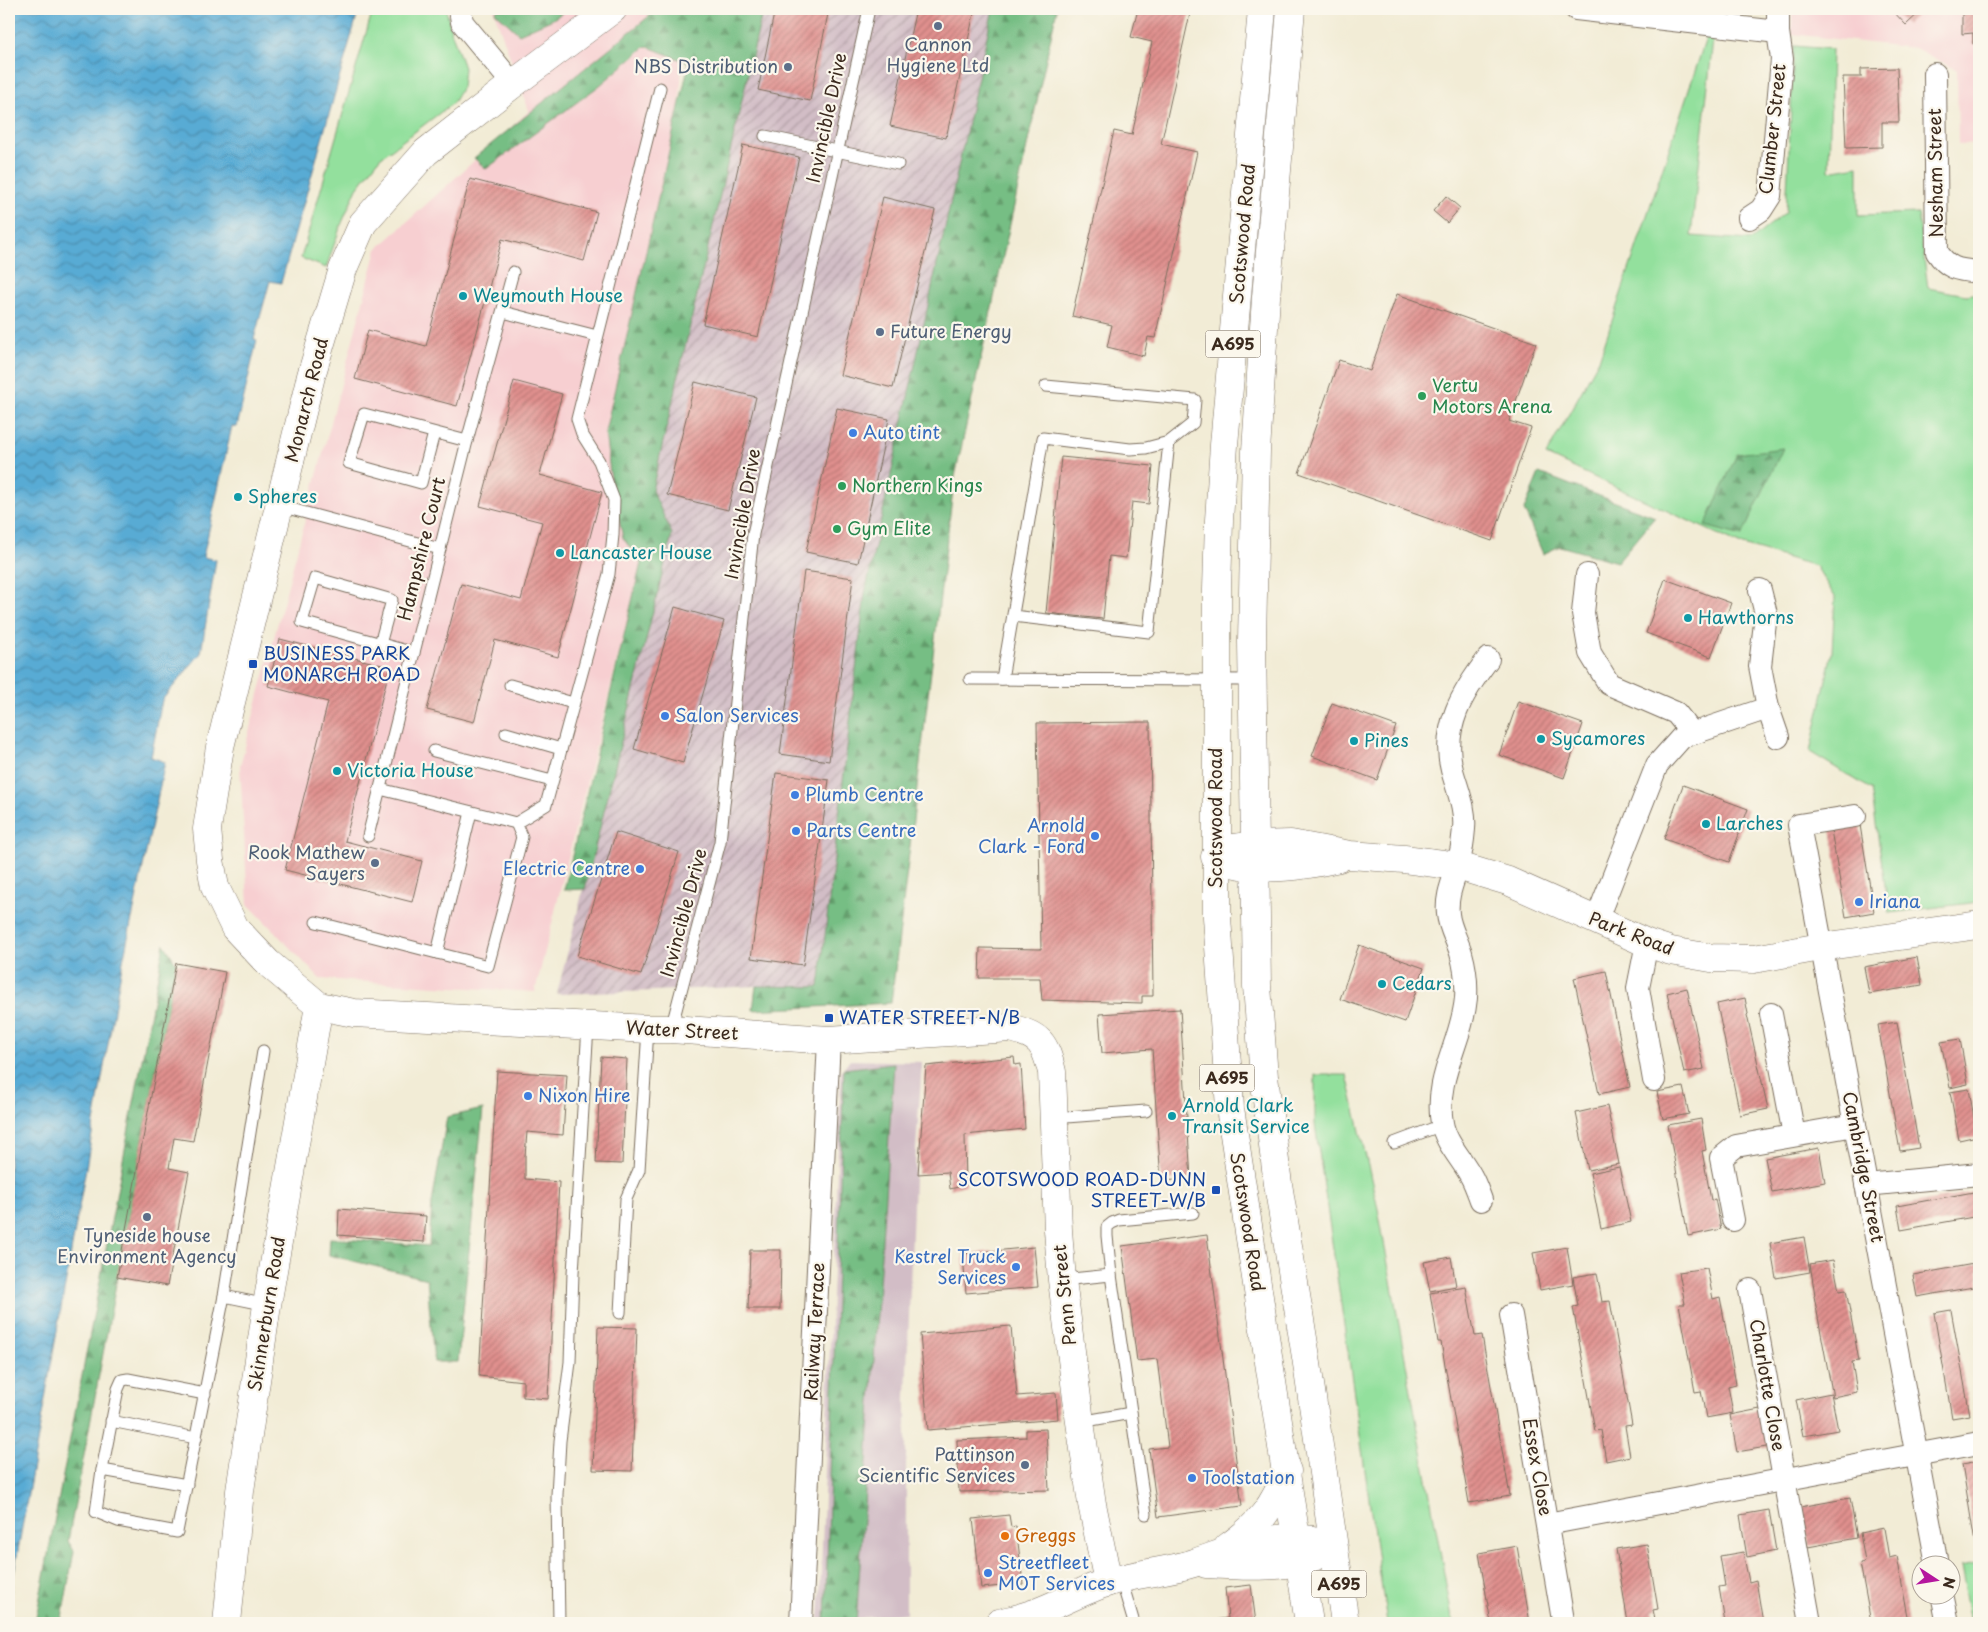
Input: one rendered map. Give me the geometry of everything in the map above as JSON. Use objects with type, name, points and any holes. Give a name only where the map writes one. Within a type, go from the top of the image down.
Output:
[{"type":"street","points":[[460,9],[462,22],[513,84]]},
{"type":"street","name":"Monarch Road","points":[[354,1013],[319,1006],[268,963],[235,928],[215,887],[207,829],[220,747],[311,376],[343,269],[363,223],[426,152],[613,9]]},
{"type":"street","name":"Scotswood Road","points":[[1262,9],[1224,445],[1217,573],[1215,856],[1221,990],[1230,1108],[1309,1623]]},
{"type":"street","points":[[1576,9],[1778,32]]},
{"type":"street","name":"Clumber Street","points":[[1748,218],[1761,210],[1770,196],[1782,59],[1778,32],[1778,9]]},
{"type":"street","name":"Scotswood Road","points":[[1293,11],[1266,288],[1256,450],[1252,680],[1257,986],[1264,1077],[1278,1184],[1306,1357],[1345,1623]]},
{"type":"street","name":"Nesham Street","points":[[1935,74],[1938,252],[1944,263],[1959,270],[1979,272]]},
{"type":"street","points":[[1587,575],[1583,613],[1590,653],[1609,684],[1676,713],[1692,733]]},
{"type":"street","points":[[1760,590],[1766,614],[1760,666],[1768,708],[1778,737]]},
{"type":"street","points":[[1481,1200],[1472,1176],[1442,1125],[1440,1104],[1444,1074],[1459,1035],[1466,998],[1464,969],[1448,912],[1449,893],[1458,866],[1464,828],[1464,815],[1452,768],[1449,741],[1454,713],[1462,695],[1488,660]]},
{"type":"street","points":[[1596,921],[1657,765],[1682,736],[1768,708]]},
{"type":"street","name":"Cambridge Street","points":[[1855,816],[1799,825],[1935,1554]]},
{"type":"street","name":"Park Road","points":[[1215,856],[1234,848],[1254,856],[1310,846],[1350,855],[1458,866],[1508,881],[1647,943],[1671,951],[1711,958],[1754,959],[1821,947],[1979,925]]},
{"type":"street","points":[[1647,943],[1638,988],[1654,1080]]},
{"type":"street","name":"Skinnerburn Road","points":[[227,1623],[240,1491],[267,1305],[319,1006]]},
{"type":"street","name":"Water Street","points":[[354,1013],[829,1040],[1010,1028]]},
{"type":"street","points":[[1771,1014],[1794,1135]]},
{"type":"street","name":"Penn Street","points":[[1010,1028],[1029,1032],[1040,1042],[1048,1055],[1052,1072],[1062,1280],[1092,1504],[1114,1580]]},
{"type":"street","name":"Railway Terrace","points":[[801,1623],[829,1040]]},
{"type":"street","points":[[1733,1220],[1721,1158],[1736,1146],[1855,1125]]},
{"type":"street","points":[[1866,1185],[1979,1174]]},
{"type":"street","name":"Charlotte Close","points":[[1750,1290],[1810,1623]]},
{"type":"street","name":"Essex Close","points":[[1511,1315],[1563,1620]]},
{"type":"street","points":[[1547,1524],[1979,1443]]},
{"type":"street","points":[[1223,1551],[1242,1537],[1272,1505],[1287,1471]]},
{"type":"street","points":[[999,1623],[1032,1614],[1114,1580],[1192,1564],[1223,1551],[1258,1542],[1299,1549],[1318,1555],[1333,1545]]},
{"type":"street","points":[[1192,1564],[1260,1566],[1299,1549]]},
{"type":"street","points":[[1944,1604],[1948,1623]]},
{"type":"lane","name":"Invincible Drive","points":[[620,1313],[626,1199],[639,1170],[660,1029],[720,842],[753,534],[869,9]]},
{"type":"lane","points":[[380,790],[516,823],[546,805],[608,574],[614,535],[613,497],[599,461],[582,434],[577,419],[660,88]]},
{"type":"lane","points":[[765,136],[898,164]]},
{"type":"lane","name":"Hampshire Court","points":[[368,836],[467,441],[513,272]]},
{"type":"lane","points":[[503,312],[597,336]]},
{"type":"lane","points":[[1002,679],[1042,438],[1130,449],[1146,448],[1169,442],[1192,423],[1195,400],[1046,386]]},
{"type":"lane","points":[[434,433],[421,483],[349,463],[364,414],[467,441]]},
{"type":"lane","points":[[1013,616],[1149,632],[1169,442]]},
{"type":"lane","points":[[280,506],[440,549]]},
{"type":"lane","points":[[380,644],[392,600],[315,578],[302,622],[380,644],[414,653]]},
{"type":"lane","points":[[970,679],[1252,680]]},
{"type":"lane","points":[[510,685],[574,703]]},
{"type":"lane","points":[[506,733],[561,749]]},
{"type":"lane","points":[[434,751],[552,781]]},
{"type":"lane","points":[[437,953],[471,812]]},
{"type":"lane","points":[[316,922],[488,966],[522,837],[516,823]]},
{"type":"lane","points":[[559,1623],[557,1495],[560,1441],[570,1362],[572,1273],[588,1026]]},
{"type":"lane","points":[[205,1394],[128,1378],[122,1380],[118,1389],[111,1421],[96,1512],[118,1521],[177,1532],[187,1485],[196,1438],[205,1394],[224,1296],[263,1051]]},
{"type":"lane","points":[[1053,1118],[1146,1111]]},
{"type":"lane","points":[[1394,1143],[1442,1125]]},
{"type":"lane","points":[[1146,1514],[1111,1275],[1107,1227],[1112,1222],[1192,1213]]},
{"type":"lane","points":[[1062,1280],[1111,1275]]},
{"type":"lane","points":[[224,1296],[267,1305]]},
{"type":"lane","points":[[1080,1422],[1131,1413]]},
{"type":"lane","points":[[111,1421],[196,1438]]},
{"type":"lane","points":[[102,1470],[187,1485]]},
{"type":"lane","points":[[1114,1580],[1134,1623]]},
{"type":"shaded area","points":[[493,9],[687,9],[641,563],[535,992],[320,979],[248,904],[240,766],[377,249],[529,111]]},
{"type":"shaded area","points":[[763,9],[993,9],[865,593],[819,987],[756,986],[557,994],[672,534],[652,490]]},
{"type":"shaded area","points":[[1792,9],[1979,9],[1979,143],[1958,144],[1957,70],[1915,48],[1792,34]]},
{"type":"shaded area","points":[[850,1060],[922,1062],[914,1180],[906,1397],[906,1613],[819,1623],[841,1072]]},
{"type":"green space","points":[[373,9],[446,9],[451,31],[464,68],[462,87],[453,103],[380,158],[357,188],[341,225],[326,268],[301,258]]},
{"type":"green space","points":[[497,9],[568,9],[553,19],[519,34],[495,12]]},
{"type":"green space","points":[[658,9],[763,9],[652,490],[672,534],[585,889],[564,890],[641,563],[623,538],[611,481],[605,432],[689,63],[646,46],[599,86],[486,169],[474,158]]},
{"type":"green space","points":[[993,9],[1057,9],[954,481],[891,1003],[753,1010],[756,986],[819,987],[865,593]]},
{"type":"green space","points":[[1708,32],[1713,40],[1691,236],[1751,240],[1786,212],[1794,46],[1832,49],[1829,171],[1858,166],[1858,215],[1918,213],[1928,288],[1966,295],[1979,293],[1979,902],[1889,913],[1871,789],[1810,752],[1832,652],[1835,597],[1816,566],[1739,544],[1546,455],[1599,360]]},
{"type":"green space","points":[[1783,448],[1742,536],[1705,526],[1737,454]]},
{"type":"green space","points":[[1539,473],[1655,517],[1617,562],[1560,546],[1543,554],[1524,510]]},
{"type":"green space","points":[[164,944],[176,963],[68,1541],[74,1551],[61,1623],[35,1623]]},
{"type":"green space","points":[[894,1063],[856,1623],[825,1623],[844,1069]]},
{"type":"green space","points":[[1315,1075],[1347,1075],[1378,1209],[1453,1623],[1387,1623],[1315,1124]]},
{"type":"green space","points":[[483,1109],[458,1362],[434,1362],[427,1279],[329,1255],[330,1238],[429,1246],[432,1203],[447,1117]]},
{"type":"green space","points":[[1979,1562],[1979,1623],[1971,1623],[1961,1566]]},
{"type":"water","points":[[9,9],[359,9],[281,283],[270,281],[254,339],[257,340],[237,427],[232,426],[203,557],[216,560],[201,653],[162,700],[151,757],[165,762],[121,971],[9,1601]]},
{"type":"building","points":[[775,9],[829,9],[810,101],[758,90]]},
{"type":"building","points":[[916,9],[975,9],[946,138],[890,126]]},
{"type":"building","points":[[1138,9],[1191,9],[1161,144],[1197,152],[1155,338],[1148,337],[1144,356],[1107,347],[1112,325],[1072,316],[1114,131],[1132,135],[1152,42],[1131,37]]},
{"type":"building","points":[[1891,9],[1923,9],[1906,25]]},
{"type":"building","points":[[1962,9],[1979,9],[1979,44],[1973,44],[1973,33],[1962,34]]},
{"type":"building","points":[[1897,68],[1899,122],[1882,122],[1882,147],[1846,148],[1843,77],[1861,77],[1861,69]]},
{"type":"building","points":[[743,145],[799,157],[758,337],[703,324]]},
{"type":"building","points":[[1977,154],[1979,154],[1979,249],[1977,249]]},
{"type":"building","name":"Weymouth House","points":[[470,179],[597,212],[584,261],[502,239],[457,406],[355,379],[368,330],[426,346]]},
{"type":"building","points":[[1446,196],[1460,208],[1447,223],[1433,211]]},
{"type":"building","points":[[883,197],[935,210],[893,388],[840,375]]},
{"type":"building","name":"Vertu Motors Arena","points":[[1397,294],[1536,343],[1509,421],[1531,428],[1492,541],[1299,473],[1339,360],[1370,371]]},
{"type":"building","name":"Lancaster House","points":[[514,381],[562,394],[540,475],[602,492],[558,657],[495,640],[474,722],[427,710],[461,584],[521,600],[542,522],[480,506]]},
{"type":"building","points":[[695,382],[756,397],[728,510],[667,495]]},
{"type":"building","points":[[837,408],[889,419],[858,563],[806,552]]},
{"type":"building","points":[[1061,457],[1153,466],[1149,504],[1132,502],[1126,558],[1109,556],[1103,619],[1046,613]]},
{"type":"building","points":[[804,571],[853,578],[829,761],[780,754]]},
{"type":"building","name":"Hawthorns","points":[[1665,579],[1731,603],[1711,657],[1646,633]]},
{"type":"building","points":[[675,607],[724,621],[683,763],[634,749]]},
{"type":"building","name":"Victoria House","points":[[280,639],[390,667],[345,841],[422,861],[412,902],[285,870],[328,702],[268,686]]},
{"type":"building","name":"Sycamores","points":[[1518,701],[1583,724],[1564,778],[1499,755]]},
{"type":"building","name":"Pines","points":[[1332,703],[1396,726],[1377,780],[1312,756]]},
{"type":"building","name":"Arnold Clark - Ford","points":[[1150,722],[1153,996],[1142,996],[1142,1003],[1042,1000],[1040,978],[979,978],[980,948],[1041,949],[1037,723]]},
{"type":"building","points":[[776,773],[829,780],[803,965],[751,958]]},
{"type":"building","name":"Larches","points":[[1683,785],[1748,809],[1729,862],[1664,839]]},
{"type":"building","points":[[1860,825],[1874,912],[1846,917],[1831,830]]},
{"type":"building","points":[[616,832],[679,852],[641,975],[577,956]]},
{"type":"building","name":"Cedars","points":[[1359,945],[1424,968],[1405,1022],[1340,999]]},
{"type":"building","points":[[1917,957],[1922,985],[1869,994],[1864,967]]},
{"type":"building","points":[[176,963],[225,972],[193,1141],[174,1138],[169,1168],[189,1172],[167,1286],[117,1277]]},
{"type":"building","points":[[1606,971],[1630,1087],[1599,1094],[1574,978]]},
{"type":"building","points":[[1687,988],[1704,1069],[1684,1073],[1667,993]]},
{"type":"building","points":[[1745,998],[1768,1109],[1740,1115],[1717,1004]]},
{"type":"building","name":"Arnold Clark Transit Service","points":[[1180,1009],[1191,1179],[1161,1181],[1152,1049],[1102,1053],[1099,1014]]},
{"type":"building","points":[[1897,1022],[1919,1148],[1900,1151],[1878,1025]]},
{"type":"building","points":[[1960,1039],[1968,1084],[1950,1088],[1941,1042]]},
{"type":"building","points":[[601,1057],[627,1059],[622,1164],[596,1163]]},
{"type":"building","points":[[1014,1057],[1015,1065],[1021,1064],[1025,1129],[965,1135],[966,1185],[950,1189],[948,1172],[918,1174],[926,1066]]},
{"type":"building","points":[[497,1071],[567,1075],[563,1135],[527,1132],[525,1156],[525,1179],[559,1182],[548,1399],[523,1397],[523,1381],[479,1376]]},
{"type":"building","points":[[1683,1087],[1689,1114],[1663,1119],[1657,1092]]},
{"type":"building","points":[[1969,1089],[1977,1136],[1959,1140],[1950,1092]]},
{"type":"building","points":[[1607,1106],[1619,1164],[1588,1170],[1576,1113]]},
{"type":"building","points":[[1701,1119],[1706,1150],[1702,1151],[1711,1200],[1715,1199],[1721,1229],[1688,1236],[1668,1125]]},
{"type":"building","points":[[1819,1148],[1825,1182],[1772,1192],[1765,1158]]},
{"type":"building","points":[[1619,1167],[1631,1222],[1601,1229],[1590,1173]]},
{"type":"building","points":[[1979,1191],[1979,1216],[1901,1230],[1897,1206]]},
{"type":"building","points":[[339,1209],[426,1216],[424,1242],[338,1235]]},
{"type":"building","points":[[1207,1235],[1242,1506],[1158,1517],[1149,1449],[1168,1447],[1157,1359],[1137,1361],[1122,1246]]},
{"type":"building","points":[[1804,1237],[1810,1272],[1776,1278],[1770,1243]]},
{"type":"building","points":[[1034,1247],[1038,1287],[966,1293],[963,1254]]},
{"type":"building","points":[[1567,1247],[1573,1284],[1540,1290],[1533,1253]]},
{"type":"building","points":[[750,1250],[781,1250],[780,1309],[748,1309]]},
{"type":"building","points":[[1451,1257],[1456,1286],[1430,1291],[1424,1262]]},
{"type":"building","points":[[1833,1260],[1839,1291],[1846,1290],[1859,1361],[1852,1362],[1857,1392],[1833,1397],[1814,1296],[1810,1264]]},
{"type":"building","points":[[1979,1263],[1979,1286],[1917,1297],[1913,1275]]},
{"type":"building","points":[[1707,1268],[1713,1299],[1720,1297],[1736,1384],[1728,1386],[1733,1413],[1706,1418],[1701,1391],[1695,1392],[1679,1304],[1685,1304],[1679,1272]]},
{"type":"building","points":[[1597,1273],[1602,1302],[1610,1301],[1632,1425],[1625,1426],[1630,1456],[1606,1461],[1601,1430],[1595,1431],[1573,1307],[1578,1306],[1573,1277]]},
{"type":"building","points":[[1466,1287],[1475,1336],[1482,1335],[1510,1496],[1469,1503],[1441,1342],[1438,1342],[1430,1293]]},
{"type":"building","points":[[1951,1310],[1970,1415],[1952,1418],[1934,1313]]},
{"type":"building","points":[[1011,1326],[1017,1396],[1056,1393],[1058,1419],[928,1430],[920,1334]]},
{"type":"building","points":[[598,1327],[637,1328],[632,1471],[593,1470]]},
{"type":"building","points":[[1831,1393],[1838,1430],[1803,1436],[1796,1400]]},
{"type":"building","points":[[1765,1408],[1772,1446],[1737,1452],[1730,1415]]},
{"type":"building","points":[[1046,1429],[1049,1490],[959,1492],[957,1440],[1026,1437],[1026,1430]]},
{"type":"building","points":[[1979,1461],[1979,1542],[1975,1543],[1962,1464]]},
{"type":"building","points":[[1850,1498],[1857,1538],[1808,1547],[1800,1507]]},
{"type":"building","points":[[1769,1510],[1776,1551],[1747,1557],[1740,1515]]},
{"type":"building","points":[[1009,1515],[1011,1527],[1016,1526],[1023,1584],[981,1588],[973,1519]]},
{"type":"building","points":[[1884,1528],[1889,1558],[1897,1556],[1909,1623],[1871,1623],[1860,1563],[1865,1562],[1860,1533]]},
{"type":"building","points":[[1647,1544],[1658,1609],[1653,1610],[1656,1623],[1628,1623],[1616,1549]]},
{"type":"building","points":[[1517,1546],[1530,1623],[1491,1623],[1479,1553]]},
{"type":"building","points":[[1743,1552],[1749,1582],[1756,1580],[1763,1623],[1725,1623],[1719,1587],[1725,1586],[1720,1556]]},
{"type":"building","points":[[1251,1585],[1256,1623],[1190,1623],[1228,1618],[1225,1588]]},
{"type":"place","name":"Cannon Hygiene Ltd","points":[[938,26]]},
{"type":"place","name":"NBS Distribution","points":[[788,67]]},
{"type":"place","name":"Weymouth House","points":[[463,296]]},
{"type":"place","name":"Future Energy","points":[[880,332]]},
{"type":"place","name":"Vertu Motors Arena","points":[[1422,396]]},
{"type":"place","name":"Auto tint","points":[[853,433]]},
{"type":"place","name":"Northern Kings","points":[[842,486]]},
{"type":"place","name":"Spheres","points":[[238,497]]},
{"type":"place","name":"Gym Elite","points":[[837,529]]},
{"type":"place","name":"Lancaster House","points":[[560,553]]},
{"type":"place","name":"Hawthorns","points":[[1688,618]]},
{"type":"place","name":"BUSINESS PARK MONARCH ROAD","points":[[253,664]]},
{"type":"place","name":"Salon Services","points":[[665,716]]},
{"type":"place","name":"Sycamores","points":[[1541,739]]},
{"type":"place","name":"Pines","points":[[1354,741]]},
{"type":"place","name":"Victoria House","points":[[337,771]]},
{"type":"place","name":"Plumb Centre","points":[[795,795]]},
{"type":"place","name":"Larches","points":[[1706,824]]},
{"type":"place","name":"Parts Centre","points":[[796,831]]},
{"type":"place","name":"Arnold Clark - Ford","points":[[1095,836]]},
{"type":"place","name":"Rook Mathew Sayers","points":[[375,863]]},
{"type":"place","name":"Electric Centre","points":[[640,869]]},
{"type":"place","name":"Iriana","points":[[1859,902]]},
{"type":"place","name":"Cedars","points":[[1382,984]]},
{"type":"place","name":"WATER STREET-N/B","points":[[829,1018]]},
{"type":"place","name":"Nixon Hire","points":[[528,1096]]},
{"type":"place","name":"Arnold Clark Transit Service","points":[[1172,1116]]},
{"type":"place","name":"SCOTSWOOD ROAD-DUNN STREET-W/B","points":[[1216,1190]]},
{"type":"place","name":"Tyneside house Environment Agency","points":[[147,1217]]},
{"type":"place","name":"Kestrel Truck Services","points":[[1016,1267]]},
{"type":"place","name":"Pattinson Scientific Services","points":[[1025,1465]]},
{"type":"place","name":"Toolstation","points":[[1192,1478]]},
{"type":"place","name":"Greggs","points":[[1005,1536]]},
{"type":"place","name":"Streetfleet MOT Services","points":[[988,1573]]}]
